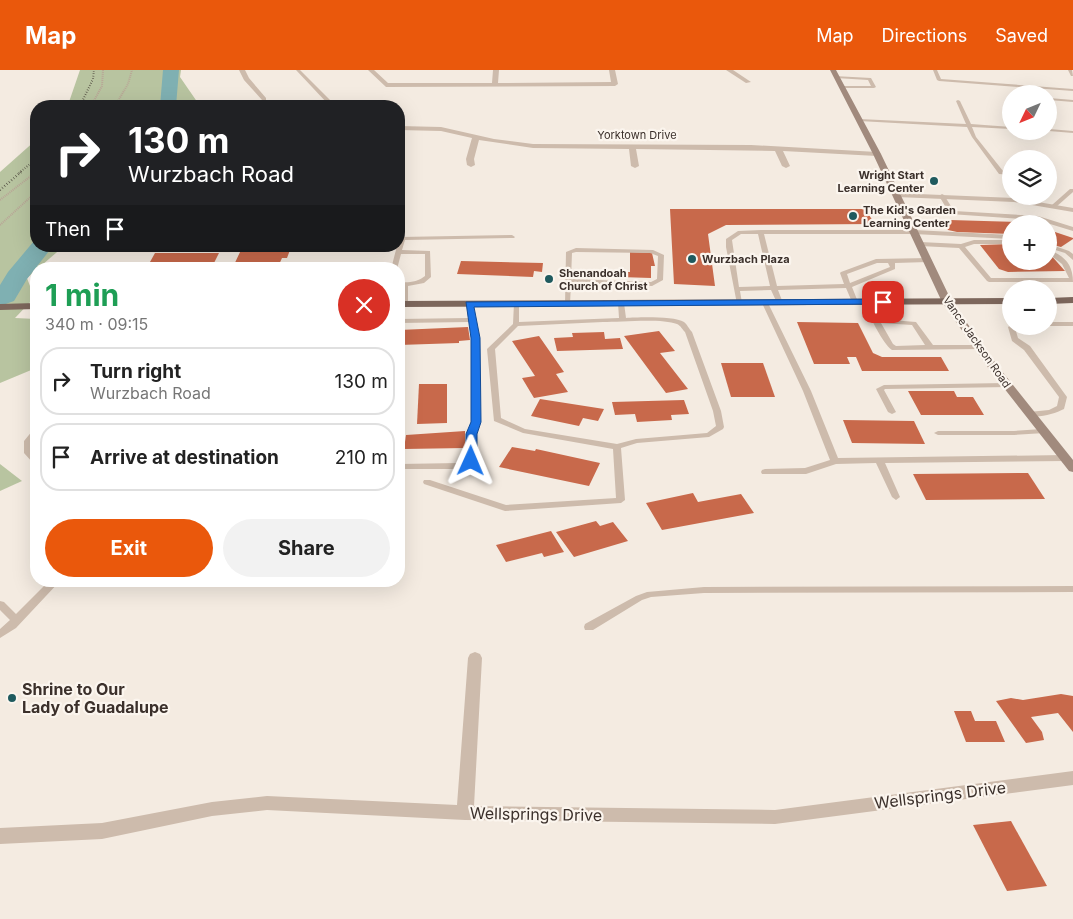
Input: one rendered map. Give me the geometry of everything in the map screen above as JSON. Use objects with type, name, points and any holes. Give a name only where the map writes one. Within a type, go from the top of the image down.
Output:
[{"type":"main road","name":"Vance Jackson Road","points":[[835,73],[877,154],[947,302],[1006,385],[1073,468]]},
{"type":"main road","points":[[1057,300],[1073,300]]},
{"type":"main road","points":[[405,304],[1002,301]]},
{"type":"main road","points":[[0,307],[30,306]]},
{"type":"street","points":[[242,70],[246,79],[264,99]]},
{"type":"street","points":[[372,70],[386,85],[615,84],[612,70]]},
{"type":"street","points":[[494,84],[496,70]]},
{"type":"street","points":[[729,70],[748,82]]},
{"type":"street","name":"Yorktown Drive","points":[[405,128],[441,129],[494,141],[533,146],[778,148],[877,154]]},
{"type":"street","points":[[471,165],[470,159],[476,136]]},
{"type":"street","points":[[632,146],[635,166]]},
{"type":"street","points":[[778,148],[786,166]]},
{"type":"street","points":[[897,195],[1002,199]]},
{"type":"street","points":[[1050,205],[1073,210]]},
{"type":"street","points":[[465,813],[476,658]]},
{"type":"street","name":"Wellsprings Drive","points":[[0,836],[102,831],[212,809],[267,802],[465,813],[775,817],[1073,778]]},
{"type":"lane","points":[[298,70],[327,100]]},
{"type":"lane","points":[[935,70],[939,80],[1011,85]]},
{"type":"lane","points":[[1070,70],[1073,75]]},
{"type":"lane","points":[[835,73],[869,79],[874,87],[842,87]]},
{"type":"lane","points":[[970,82],[972,92]]},
{"type":"lane","points":[[1058,89],[1073,90]]},
{"type":"lane","points":[[1058,100],[1073,101]]},
{"type":"lane","points":[[958,101],[974,137],[1002,173]]},
{"type":"lane","points":[[859,120],[1002,127]]},
{"type":"lane","points":[[1058,131],[1073,132]]},
{"type":"lane","points":[[1057,200],[1072,190]]},
{"type":"lane","points":[[942,196],[952,213],[1002,216]]},
{"type":"lane","points":[[1041,215],[1050,205]]},
{"type":"lane","points":[[1057,224],[1073,229]]},
{"type":"lane","points":[[739,303],[729,239],[740,232],[914,232],[1002,237]]},
{"type":"lane","points":[[761,232],[774,289],[780,303]]},
{"type":"lane","points":[[405,238],[512,238]]},
{"type":"lane","points":[[920,244],[961,246],[974,242],[1002,242]]},
{"type":"lane","points":[[961,246],[989,280],[1073,279],[1071,271],[1057,256]]},
{"type":"lane","points":[[1057,249],[1067,252],[1073,258]]},
{"type":"lane","points":[[568,281],[652,284],[660,280],[661,255],[651,250],[576,250],[569,252],[568,281],[568,304]]},
{"type":"lane","points":[[396,262],[398,252],[428,252],[428,277],[422,282],[405,284]]},
{"type":"lane","points":[[928,260],[876,261],[842,274],[876,321],[890,345],[894,348],[978,347]]},
{"type":"lane","points":[[737,289],[849,286],[893,268],[891,261]]},
{"type":"lane","points":[[621,303],[623,320]]},
{"type":"lane","points":[[765,303],[807,392],[835,461]]},
{"type":"lane","points":[[405,467],[459,466],[467,465],[471,461],[472,434],[476,422],[475,338],[469,304]]},
{"type":"lane","points":[[516,304],[516,324]]},
{"type":"lane","points":[[405,321],[472,320]]},
{"type":"lane","points":[[623,320],[672,321],[681,323],[688,332],[718,411],[720,427],[710,435],[636,441],[617,447],[523,431],[497,419],[491,349],[516,324],[623,320]]},
{"type":"lane","points":[[876,321],[910,321],[914,323],[930,347]]},
{"type":"lane","points":[[1057,324],[1073,324]]},
{"type":"lane","points":[[1014,335],[1015,339],[1027,348],[1063,397],[1061,407],[1051,412],[1029,414]]},
{"type":"lane","points":[[892,412],[880,389],[884,387],[1006,385]]},
{"type":"lane","points":[[938,433],[1042,431]]},
{"type":"lane","points":[[30,439],[28,441],[28,453],[30,455]]},
{"type":"lane","points":[[427,482],[504,508],[621,500],[617,447]]},
{"type":"lane","points":[[765,472],[806,471],[835,461],[1065,458]]},
{"type":"lane","points":[[879,460],[896,497]]},
{"type":"lane","points":[[0,634],[49,587]]},
{"type":"lane","points":[[589,627],[639,598],[650,594],[704,590],[1073,589]]},
{"type":"lane","points":[[0,604],[16,620]]},
{"type":"path","points":[[94,100],[102,86],[103,70]]},
{"type":"path","points":[[119,100],[128,84],[132,70]]},
{"type":"path","points":[[0,200],[30,177]]},
{"type":"path","points":[[0,225],[30,198]]},
{"type":"green space","points":[[80,70],[181,70],[180,77],[196,100],[70,100]]},
{"type":"green space","points":[[30,145],[30,252],[57,252],[46,262],[30,262],[30,275],[27,278],[30,286],[30,302],[15,318],[30,319],[30,370],[0,383],[0,172]]},
{"type":"green space","points":[[0,464],[22,481],[0,491]]},
{"type":"building","name":"Wurzbach Plaza","points":[[670,209],[865,209],[875,224],[726,225],[708,234],[715,286],[674,284]]},
{"type":"building","points":[[943,221],[1002,222],[1002,234],[948,230]]},
{"type":"building","points":[[1057,233],[1073,238],[1073,239],[1061,247],[1057,246]]},
{"type":"building","points":[[1002,244],[1002,270],[999,269],[980,245]]},
{"type":"building","points":[[240,252],[289,252],[287,258],[282,258],[280,262],[235,262]]},
{"type":"building","points":[[630,252],[652,253],[655,266],[651,266],[651,278],[620,277],[620,272],[630,272]]},
{"type":"building","points":[[155,253],[219,253],[214,262],[150,262]]},
{"type":"building","points":[[461,261],[543,263],[542,272],[534,271],[533,277],[457,274]]},
{"type":"building","points":[[1057,262],[1065,271],[1008,272],[1002,270],[1057,270]]},
{"type":"building","points":[[797,322],[858,323],[873,353],[882,357],[941,357],[949,371],[862,371],[856,357],[847,357],[850,364],[814,364]]},
{"type":"building","points":[[468,327],[470,340],[459,341],[459,343],[405,345],[405,330]]},
{"type":"building","points":[[659,331],[675,351],[660,353],[688,389],[666,393],[624,336]]},
{"type":"building","points":[[604,332],[605,339],[620,338],[623,349],[557,351],[554,338],[573,337],[572,333]]},
{"type":"building","points":[[539,336],[564,372],[556,374],[568,392],[534,398],[522,378],[535,376],[512,341]]},
{"type":"building","points":[[721,363],[763,363],[775,397],[731,397]]},
{"type":"building","points":[[419,384],[447,384],[447,423],[417,424]]},
{"type":"building","points":[[908,391],[954,391],[957,397],[973,397],[984,415],[921,415]]},
{"type":"building","points":[[540,399],[604,409],[598,421],[583,418],[579,426],[531,416]]},
{"type":"building","points":[[684,400],[689,414],[671,415],[672,420],[637,422],[635,414],[615,415],[612,402]]},
{"type":"building","points":[[843,420],[914,421],[925,444],[852,443]]},
{"type":"building","points":[[465,431],[465,448],[405,449],[406,435]]},
{"type":"building","points":[[512,447],[535,451],[536,449],[600,463],[589,486],[499,467]]},
{"type":"building","points":[[1028,473],[1045,499],[926,500],[913,474]]},
{"type":"building","points":[[693,493],[698,502],[741,494],[754,513],[662,530],[646,503]]},
{"type":"building","points":[[596,521],[600,526],[613,522],[628,541],[574,557],[556,532]]},
{"type":"building","points":[[551,531],[564,552],[544,557],[542,553],[506,562],[496,545]]},
{"type":"building","points":[[1061,694],[1073,696],[1073,732],[1058,713],[1031,717],[1042,732],[1044,740],[1026,743],[996,701],[1011,698],[1023,700]]},
{"type":"building","points":[[954,711],[971,711],[975,721],[996,721],[1005,742],[966,742]]},
{"type":"building","points":[[1011,821],[1047,886],[1007,891],[973,825]]},
{"type":"waterway","points":[[168,100],[171,70]]},
{"type":"waterway","points":[[0,299],[6,296],[16,277],[37,252]]},
{"type":"railway","points":[[83,100],[93,79],[94,70]]},
{"type":"railway","points":[[19,173],[30,164]]},
{"type":"railway","points":[[0,190],[21,172]]},
{"type":"place","name":"Wright Start Learning Center","points":[[934,181]]},
{"type":"place","name":"The Kid's Garden Learning Center","points":[[853,216]]},
{"type":"place","name":"Wurzbach Plaza","points":[[692,259]]},
{"type":"place","name":"Shenandoah Church of Christ","points":[[549,279]]},
{"type":"place","name":"Shrine to Our Lady of Guadalupe","points":[[12,698]]},
{"type":"route","points":[[471,461],[472,434],[476,422],[476,354],[469,304],[883,302]]}]
